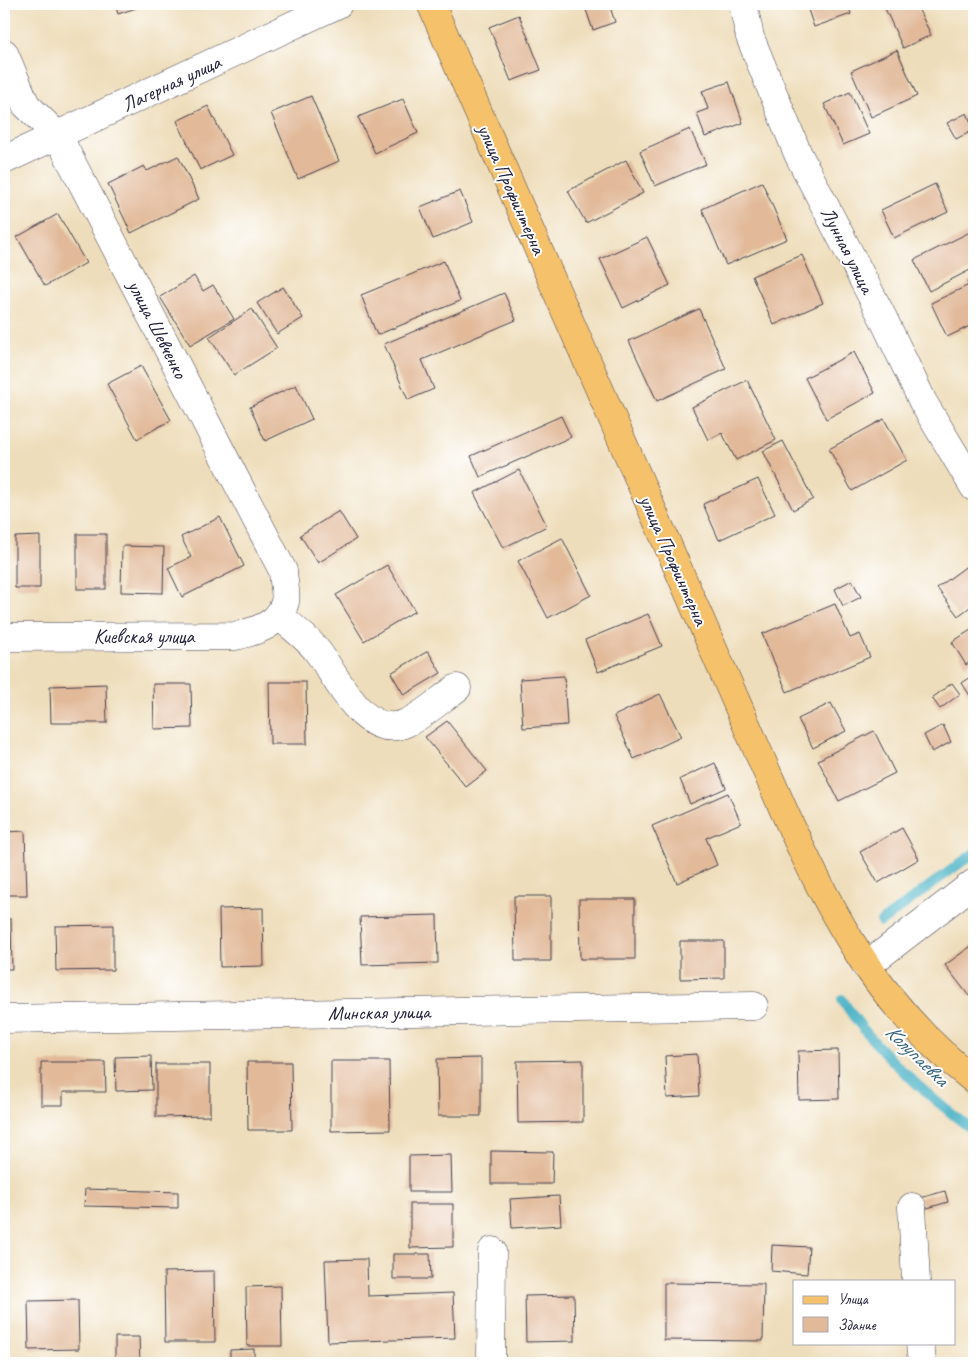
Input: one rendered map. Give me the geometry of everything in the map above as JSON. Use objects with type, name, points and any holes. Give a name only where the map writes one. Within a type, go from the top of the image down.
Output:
[{"type":"main road","name":"улица Профинтерна","points":[[431,4],[807,862],[831,911],[866,966],[896,1004],[932,1042],[974,1080]]},
{"type":"street","name":"Лагерная улица","points":[[4,160],[338,4]]},
{"type":"street","name":"Лунная улица","points":[[743,4],[750,37],[798,154],[923,402],[974,487]]},
{"type":"street","name":"улица Шевченко","points":[[4,54],[26,104],[58,136],[283,571],[286,601],[279,615]]},
{"type":"street","points":[[279,615],[318,650],[352,704],[370,719],[387,725],[405,724],[457,688]]},
{"type":"street","name":"Киевская улица","points":[[4,637],[236,636],[262,630],[279,615]]},
{"type":"street","points":[[866,966],[974,882]]},
{"type":"street","name":"Минская улица","points":[[4,1019],[754,1006]]},
{"type":"street","points":[[912,1207],[916,1280]]},
{"type":"street","points":[[491,1363],[492,1251]]},
{"type":"street","points":[[920,1344],[922,1363]]},
{"type":"building","points":[[115,4],[138,4],[139,7],[118,14]]},
{"type":"building","points":[[584,4],[609,4],[615,22],[593,30]]},
{"type":"building","points":[[806,4],[848,4],[851,14],[814,27]]},
{"type":"building","points":[[883,4],[916,4],[931,35],[903,48]]},
{"type":"building","points":[[519,15],[541,70],[511,81],[489,27]]},
{"type":"building","points":[[897,50],[917,96],[871,117],[851,71]]},
{"type":"building","points":[[729,82],[743,123],[705,137],[697,113],[708,109],[702,91]]},
{"type":"building","points":[[850,92],[869,134],[843,145],[824,104]]},
{"type":"building","points":[[311,96],[339,161],[298,179],[271,113]]},
{"type":"building","points":[[403,99],[418,133],[375,153],[358,117]]},
{"type":"building","points":[[208,106],[232,155],[200,170],[177,121]]},
{"type":"building","points":[[967,113],[974,130],[956,139],[947,123]]},
{"type":"building","points":[[690,129],[706,164],[655,186],[640,151]]},
{"type":"building","points":[[178,156],[199,199],[131,233],[108,184],[144,166],[147,171]]},
{"type":"building","points":[[626,160],[643,193],[586,223],[568,191]]},
{"type":"building","points":[[762,182],[787,239],[726,265],[702,209]]},
{"type":"building","points":[[935,184],[948,212],[894,238],[881,210]]},
{"type":"building","points":[[460,191],[473,222],[433,239],[420,207]]},
{"type":"building","points":[[58,214],[86,263],[45,286],[17,237]]},
{"type":"building","points":[[974,230],[974,268],[929,291],[914,260]]},
{"type":"building","points":[[647,237],[670,285],[623,308],[600,259]]},
{"type":"building","points":[[802,255],[823,303],[774,325],[752,276]]},
{"type":"building","points":[[444,261],[460,301],[377,335],[361,295]]},
{"type":"building","points":[[194,276],[203,291],[213,285],[234,319],[190,345],[160,297]]},
{"type":"building","points":[[974,279],[974,324],[947,337],[931,303],[969,285],[967,282]]},
{"type":"building","points":[[283,287],[303,318],[277,334],[257,303]]},
{"type":"building","points":[[504,293],[516,320],[422,360],[434,389],[408,400],[384,344]]},
{"type":"building","points":[[252,309],[277,348],[234,375],[209,337]]},
{"type":"building","points":[[699,309],[726,369],[657,401],[629,341]]},
{"type":"building","points":[[854,352],[875,393],[826,419],[805,378]]},
{"type":"building","points":[[141,366],[171,420],[137,439],[107,384]]},
{"type":"building","points":[[747,380],[776,440],[736,460],[722,433],[708,440],[692,407]]},
{"type":"building","points":[[296,385],[312,419],[265,441],[250,407]]},
{"type":"building","points":[[561,416],[571,437],[480,477],[471,456]]},
{"type":"building","points":[[884,419],[907,460],[852,491],[829,449]]},
{"type":"building","points":[[783,441],[813,499],[793,510],[763,451]]},
{"type":"building","points":[[519,470],[547,526],[503,548],[474,493]]},
{"type":"building","points":[[758,479],[775,514],[719,540],[703,504]]},
{"type":"building","points":[[339,511],[356,539],[318,563],[300,535]]},
{"type":"building","points":[[220,517],[244,566],[182,597],[168,568],[191,557],[181,537]]},
{"type":"building","points":[[77,534],[106,534],[106,589],[77,589]]},
{"type":"building","points":[[40,536],[40,588],[15,588],[15,537]]},
{"type":"building","points":[[562,538],[591,595],[548,618],[518,561]]},
{"type":"building","points":[[122,546],[164,547],[163,593],[121,592]]},
{"type":"building","points":[[387,565],[415,611],[364,641],[336,595]]},
{"type":"building","points":[[968,565],[974,573],[974,604],[958,616],[937,588]]},
{"type":"building","points":[[852,580],[861,597],[843,606],[835,589]]},
{"type":"building","points":[[835,604],[850,638],[860,634],[870,657],[787,692],[762,634]]},
{"type":"building","points":[[648,614],[662,646],[598,672],[585,640]]},
{"type":"building","points":[[974,628],[974,659],[966,665],[952,642]]},
{"type":"building","points":[[428,651],[441,673],[404,695],[391,673]]},
{"type":"building","points":[[974,675],[974,702],[962,683]]},
{"type":"building","points":[[564,676],[567,725],[523,728],[520,679]]},
{"type":"building","points":[[269,682],[306,682],[307,744],[270,744]]},
{"type":"building","points":[[952,683],[960,694],[940,709],[932,698]]},
{"type":"building","points":[[106,684],[107,723],[51,723],[50,686]]},
{"type":"building","points":[[153,684],[191,684],[192,728],[154,729]]},
{"type":"building","points":[[660,694],[681,737],[634,759],[614,716]]},
{"type":"building","points":[[831,703],[846,731],[813,748],[798,719]]},
{"type":"building","points":[[447,721],[487,771],[466,787],[425,737]]},
{"type":"building","points":[[943,725],[951,742],[932,752],[924,735]]},
{"type":"building","points":[[874,731],[895,773],[839,801],[818,760]]},
{"type":"building","points":[[715,763],[726,788],[690,804],[680,779]]},
{"type":"building","points":[[728,793],[741,823],[706,838],[717,865],[677,883],[652,826]]},
{"type":"building","points":[[902,828],[919,859],[878,883],[860,852]]},
{"type":"building","points":[[25,831],[27,895],[4,895],[4,832]]},
{"type":"building","points":[[514,896],[551,896],[551,961],[515,961]]},
{"type":"building","points":[[579,899],[635,899],[635,959],[580,959]]},
{"type":"building","points":[[263,908],[264,966],[220,967],[219,909]]},
{"type":"building","points":[[437,915],[438,963],[362,965],[360,917]]},
{"type":"building","points":[[4,919],[11,919],[12,969],[4,969]]},
{"type":"building","points":[[113,925],[113,970],[56,971],[55,926]]},
{"type":"building","points":[[680,941],[724,941],[724,978],[680,979]]},
{"type":"building","points":[[974,944],[974,992],[969,996],[945,965]]},
{"type":"building","points":[[838,1050],[839,1099],[799,1100],[798,1051]]},
{"type":"building","points":[[697,1054],[699,1096],[667,1098],[665,1056]]},
{"type":"building","points":[[151,1056],[152,1090],[116,1091],[115,1057]]},
{"type":"building","points":[[481,1058],[481,1116],[438,1116],[437,1059]]},
{"type":"building","points":[[583,1060],[583,1122],[518,1123],[517,1061]]},
{"type":"building","points":[[331,1061],[389,1061],[390,1130],[331,1131]]},
{"type":"building","points":[[41,1062],[105,1062],[106,1092],[63,1092],[63,1105],[41,1105]]},
{"type":"building","points":[[247,1062],[291,1062],[292,1130],[248,1130]]},
{"type":"building","points":[[156,1064],[210,1064],[210,1116],[156,1117]]},
{"type":"building","points":[[491,1151],[553,1152],[552,1184],[491,1184]]},
{"type":"building","points":[[451,1155],[452,1192],[409,1192],[409,1156]]},
{"type":"building","points":[[85,1189],[178,1192],[178,1208],[84,1206]]},
{"type":"building","points":[[945,1191],[948,1202],[924,1209],[920,1198]]},
{"type":"building","points":[[559,1196],[561,1225],[512,1228],[510,1199]]},
{"type":"building","points":[[410,1204],[453,1204],[453,1247],[410,1248]]},
{"type":"building","points":[[772,1245],[809,1247],[807,1274],[771,1271]]},
{"type":"building","points":[[393,1254],[430,1254],[431,1279],[393,1279]]},
{"type":"building","points":[[367,1259],[368,1296],[453,1293],[455,1338],[328,1342],[325,1260]]},
{"type":"building","points":[[214,1271],[215,1342],[165,1342],[164,1272]]},
{"type":"building","points":[[664,1283],[764,1284],[763,1341],[664,1340]]},
{"type":"building","points":[[281,1286],[282,1346],[247,1346],[246,1287]]},
{"type":"building","points":[[574,1295],[575,1341],[526,1342],[525,1296]]},
{"type":"building","points":[[78,1300],[79,1349],[29,1350],[28,1301]]},
{"type":"building","points":[[115,1337],[139,1337],[140,1363],[115,1363]]},
{"type":"building","points":[[254,1349],[254,1363],[230,1363],[230,1350]]},
{"type":"waterway","name":"Колупаевка","points":[[881,922],[974,853]]},
{"type":"waterway","name":"Колупаевка","points":[[842,999],[854,1017],[884,1053],[920,1087],[974,1131]]}]
